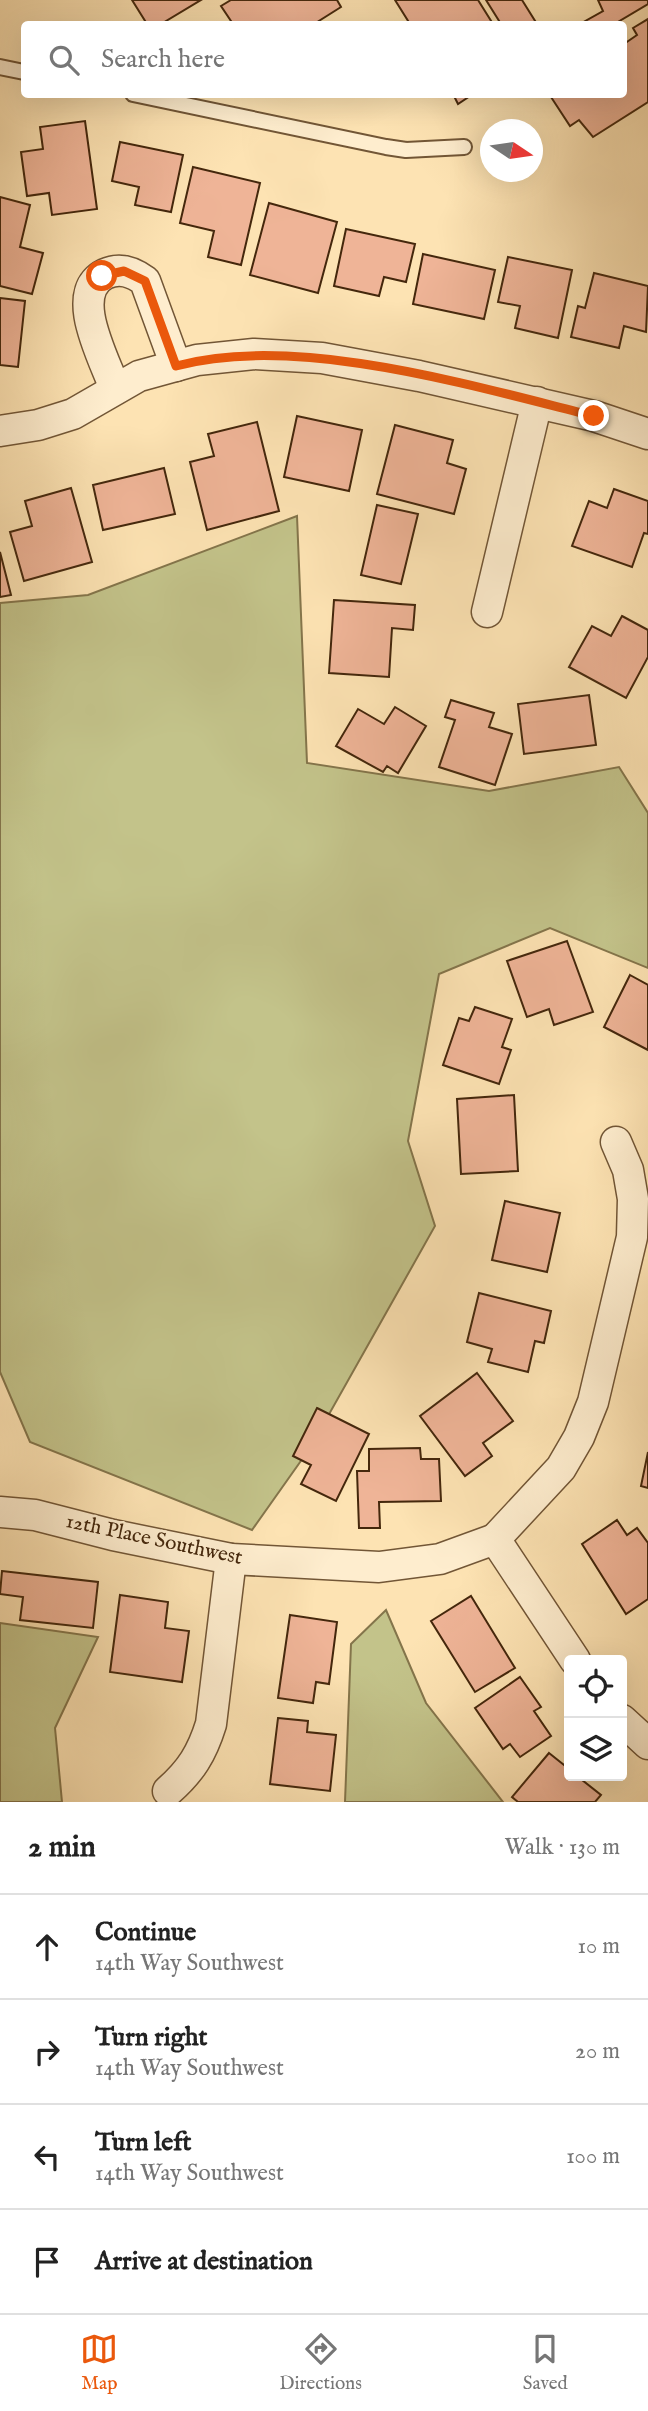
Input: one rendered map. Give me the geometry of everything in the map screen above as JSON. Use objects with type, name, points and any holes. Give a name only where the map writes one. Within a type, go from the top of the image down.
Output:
[{"type":"street","points":[[115,388],[86,306],[93,284],[113,271],[124,271],[145,281],[176,366]]},
{"type":"street","points":[[0,431],[38,425],[73,414],[139,376],[197,360],[254,354],[322,358],[537,402],[648,434]]},
{"type":"street","points":[[487,612],[537,402]]},
{"type":"street","points":[[572,1655],[495,1539],[561,1468],[579,1437],[593,1402],[632,1237],[633,1199],[628,1170],[615,1142]]},
{"type":"street","name":"12th Place Southwest","points":[[0,1512],[35,1515],[113,1535],[231,1559],[379,1567],[440,1559],[495,1539]]},
{"type":"street","points":[[168,1791],[189,1773],[203,1750],[211,1724],[231,1559]]},
{"type":"street","points":[[627,1725],[648,1744]]},
{"type":"lane","points":[[0,67],[21,71]]},
{"type":"lane","points":[[153,98],[386,147],[407,150],[464,147]]},
{"type":"green space","points":[[297,516],[307,763],[489,791],[619,767],[648,813],[648,968],[550,928],[439,974],[408,1141],[435,1226],[310,1448],[252,1530],[30,1442],[0,1372],[0,603],[88,595]]},
{"type":"green space","points":[[386,1610],[426,1703],[503,1802],[345,1802],[351,1644]]},
{"type":"green space","points":[[0,1623],[98,1637],[55,1728],[62,1802],[0,1802]]},
{"type":"building","points":[[132,0],[201,0],[166,21],[145,21]]},
{"type":"building","points":[[231,0],[337,0],[341,7],[319,21],[231,21],[221,6]]},
{"type":"building","points":[[395,0],[478,0],[491,21],[408,21]]},
{"type":"building","points":[[486,0],[522,0],[535,21],[499,21]]},
{"type":"building","points":[[598,0],[648,0],[648,4],[620,21],[585,21],[603,11]]},
{"type":"building","points":[[648,19],[648,102],[593,137],[579,120],[570,126],[552,98],[627,98],[627,42],[637,35],[633,28]]},
{"type":"building","points":[[455,98],[467,98],[458,104]]},
{"type":"building","points":[[85,121],[97,209],[52,215],[49,193],[27,196],[21,152],[43,149],[40,127]]},
{"type":"building","points":[[120,142],[183,155],[171,212],[135,205],[139,187],[112,181]]},
{"type":"building","points":[[193,167],[260,183],[241,265],[208,257],[214,231],[180,223]]},
{"type":"building","points":[[0,197],[30,205],[20,247],[43,253],[32,294],[0,286]]},
{"type":"building","points":[[269,203],[337,222],[318,293],[250,275]]},
{"type":"building","points":[[346,229],[415,244],[406,282],[384,277],[379,296],[334,286]]},
{"type":"building","points":[[423,254],[495,270],[484,319],[413,304]]},
{"type":"building","points":[[508,257],[572,270],[558,338],[515,328],[520,306],[498,302]]},
{"type":"building","points":[[594,273],[648,286],[646,332],[624,326],[619,348],[571,337],[578,306],[585,308]]},
{"type":"building","points":[[0,298],[25,301],[18,367],[0,365]]},
{"type":"building","points":[[297,416],[362,430],[349,491],[284,477]]},
{"type":"building","points":[[257,422],[279,511],[207,530],[190,462],[214,456],[208,434]]},
{"type":"building","points":[[395,425],[453,440],[447,463],[466,469],[454,514],[377,494]]},
{"type":"building","points":[[164,468],[175,514],[103,530],[93,485]]},
{"type":"building","points":[[71,488],[92,562],[24,581],[10,532],[32,526],[25,501]]},
{"type":"building","points":[[614,489],[648,501],[648,534],[644,533],[632,567],[572,546],[589,501],[607,508]]},
{"type":"building","points":[[377,505],[418,514],[401,584],[361,575]]},
{"type":"building","points":[[0,552],[11,595],[0,597]]},
{"type":"building","points":[[334,600],[415,605],[413,630],[392,628],[389,677],[329,673]]},
{"type":"building","points":[[622,616],[648,630],[648,657],[626,698],[569,667],[592,626],[611,636]]},
{"type":"building","points":[[589,695],[596,745],[524,754],[518,704]]},
{"type":"building","points":[[451,700],[494,713],[489,727],[512,734],[495,785],[439,767],[455,720],[445,717]]},
{"type":"building","points":[[395,707],[426,726],[398,773],[387,766],[383,772],[336,746],[358,709],[384,724]]},
{"type":"building","points":[[567,941],[593,1012],[554,1025],[549,1009],[527,1017],[507,961]]},
{"type":"building","points":[[630,975],[648,985],[648,1050],[604,1027]]},
{"type":"building","points":[[475,1007],[512,1019],[502,1047],[511,1050],[499,1084],[443,1065],[459,1018],[469,1021]]},
{"type":"building","points":[[514,1095],[518,1171],[461,1174],[457,1099]]},
{"type":"building","points":[[505,1201],[560,1213],[547,1272],[492,1260]]},
{"type":"building","points":[[479,1293],[551,1311],[544,1343],[535,1341],[528,1372],[488,1362],[492,1349],[467,1342]]},
{"type":"building","points":[[477,1373],[513,1421],[483,1443],[492,1456],[465,1476],[420,1416]]},
{"type":"building","points":[[317,1408],[369,1434],[336,1501],[301,1484],[311,1465],[293,1456]]},
{"type":"building","points":[[420,1448],[421,1459],[439,1459],[441,1501],[379,1502],[380,1528],[359,1528],[357,1471],[369,1471],[369,1449]]},
{"type":"building","points":[[648,1452],[648,1488],[641,1486]]},
{"type":"building","points":[[617,1520],[627,1535],[637,1528],[648,1543],[648,1599],[626,1614],[582,1544]]},
{"type":"building","points":[[2,1571],[98,1582],[93,1628],[20,1620],[23,1597],[0,1594]]},
{"type":"building","points":[[120,1595],[168,1602],[165,1628],[189,1631],[182,1682],[110,1672]]},
{"type":"building","points":[[471,1596],[515,1668],[475,1692],[431,1621]]},
{"type":"building","points":[[290,1615],[337,1622],[329,1684],[316,1682],[313,1703],[278,1698]]},
{"type":"building","points":[[520,1677],[541,1707],[534,1711],[551,1736],[520,1757],[510,1744],[503,1749],[475,1708]]},
{"type":"building","points":[[278,1718],[308,1721],[307,1732],[336,1735],[330,1791],[270,1784]]},
{"type":"building","points":[[549,1753],[564,1765],[564,1781],[583,1781],[601,1795],[595,1802],[518,1802],[512,1797]]},
{"type":"route","points":[[102,276],[113,271],[124,271],[136,274],[145,281],[151,291],[176,366],[197,360],[254,354],[322,358],[419,376],[594,416]]}]
